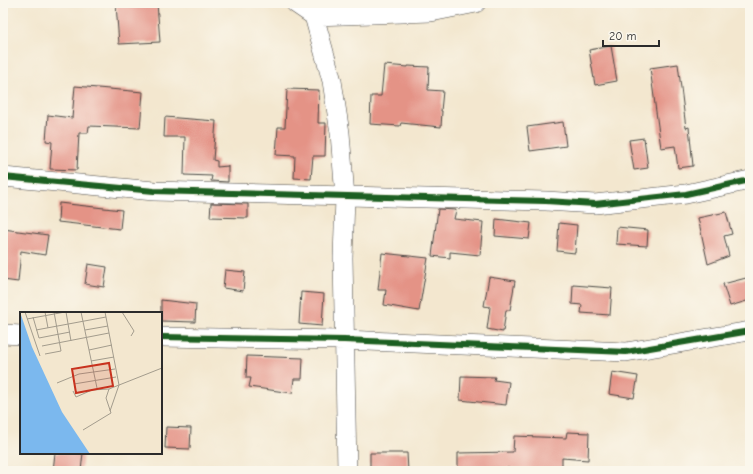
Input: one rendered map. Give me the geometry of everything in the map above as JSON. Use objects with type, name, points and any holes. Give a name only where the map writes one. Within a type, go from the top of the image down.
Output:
[{"type":"street","points":[[295,3],[314,16],[431,12],[476,3]]},
{"type":"street","points":[[314,16],[332,82],[340,132],[345,197],[343,258],[348,471]]},
{"type":"street","points":[[3,177],[154,191],[546,201],[595,204],[686,194],[750,180]]},
{"type":"street","points":[[162,337],[344,340],[626,352],[750,331]]},
{"type":"street","points":[[3,334],[20,335]]},
{"type":"building","points":[[157,3],[160,42],[119,44],[116,4]]},
{"type":"building","points":[[611,46],[617,81],[595,85],[589,50]]},
{"type":"building","points":[[678,64],[686,128],[689,127],[693,166],[678,168],[675,146],[661,148],[650,68]]},
{"type":"building","points":[[384,65],[429,67],[428,90],[443,91],[441,127],[401,123],[400,126],[370,124],[371,96],[381,96]]},
{"type":"building","points":[[75,86],[143,92],[140,128],[89,126],[88,133],[79,133],[77,170],[50,169],[52,142],[46,141],[48,115],[72,118]]},
{"type":"building","points":[[287,89],[319,90],[318,123],[326,123],[325,156],[313,156],[311,179],[294,178],[295,156],[276,155],[278,127],[285,127]]},
{"type":"building","points":[[165,117],[216,121],[213,160],[217,161],[217,167],[228,166],[228,182],[211,181],[212,176],[184,175],[185,137],[164,137]]},
{"type":"building","points":[[563,122],[566,146],[530,151],[527,127]]},
{"type":"building","points":[[644,138],[648,168],[634,170],[629,140]]},
{"type":"building","points":[[59,203],[122,210],[120,229],[58,222]]},
{"type":"building","points":[[211,203],[248,204],[248,218],[210,217]]},
{"type":"building","points":[[438,209],[456,210],[454,219],[483,222],[480,255],[450,252],[450,258],[432,256]]},
{"type":"building","points":[[726,212],[732,234],[724,236],[729,256],[708,264],[698,218]]},
{"type":"building","points":[[496,219],[531,223],[529,239],[495,236]]},
{"type":"building","points":[[559,223],[577,225],[575,253],[557,251]]},
{"type":"building","points":[[617,227],[648,230],[647,246],[616,244]]},
{"type":"building","points":[[3,229],[48,235],[45,255],[21,251],[18,282],[3,280]]},
{"type":"building","points":[[382,253],[428,258],[419,311],[384,305],[386,290],[378,290]]},
{"type":"building","points":[[88,264],[107,267],[104,287],[85,284]]},
{"type":"building","points":[[225,270],[245,272],[243,291],[223,288]]},
{"type":"building","points":[[489,277],[515,281],[510,310],[506,310],[503,332],[487,329],[490,307],[484,306]]},
{"type":"building","points":[[750,277],[750,300],[730,306],[723,284]]},
{"type":"building","points":[[573,285],[612,288],[610,315],[581,313],[582,305],[572,304]]},
{"type":"building","points":[[301,292],[324,294],[322,326],[299,324]]},
{"type":"building","points":[[161,300],[196,304],[195,322],[162,321]]},
{"type":"building","points":[[247,356],[303,358],[302,379],[294,379],[292,393],[249,387],[251,378],[246,378]]},
{"type":"building","points":[[612,372],[638,376],[634,398],[609,394]]},
{"type":"building","points":[[461,376],[495,377],[494,380],[509,382],[506,405],[460,400]]},
{"type":"building","points":[[166,427],[191,428],[190,449],[165,448]]},
{"type":"building","points":[[567,432],[589,433],[588,460],[562,458],[562,470],[507,468],[507,470],[458,471],[458,453],[513,452],[514,436],[566,438]]},
{"type":"building","points":[[370,453],[407,453],[408,471],[370,471]]},
{"type":"building","points":[[55,454],[83,454],[81,471],[53,471]]},
{"type":"cycle path","points":[[3,177],[154,191],[546,201],[595,204],[686,194],[750,180]]},
{"type":"cycle path","points":[[162,337],[344,340],[626,352],[750,331]]}]
